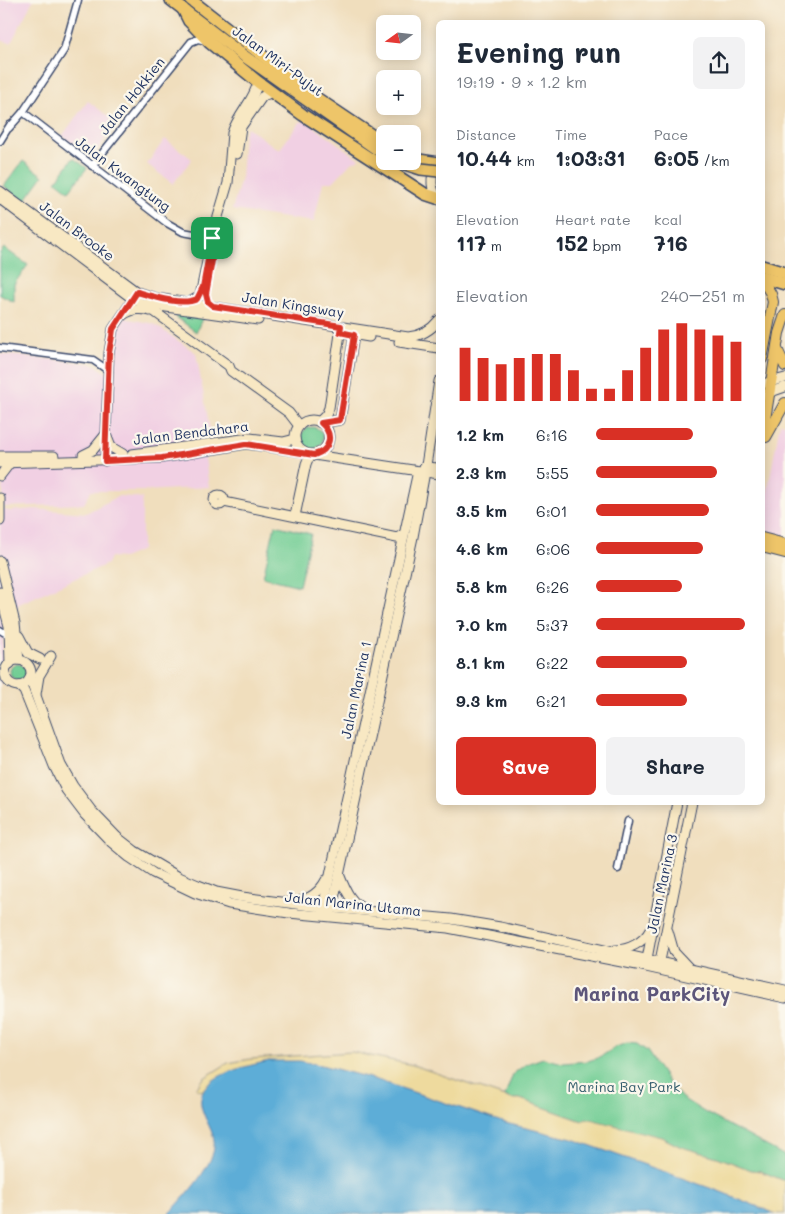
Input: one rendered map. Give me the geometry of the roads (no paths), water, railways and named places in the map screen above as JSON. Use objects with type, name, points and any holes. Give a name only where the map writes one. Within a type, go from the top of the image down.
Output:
[{"type":"highway","name":"Jalan Miri-Pujut","points":[[171,0],[187,4],[278,69],[346,123]]},
{"type":"highway","name":"Jalan Miri-Pujut","points":[[187,4],[244,56],[346,123]]},
{"type":"highway","points":[[187,4],[189,21],[209,42],[258,82],[303,115],[425,194],[436,198]]},
{"type":"highway","points":[[244,56],[260,73],[344,136],[366,155]]},
{"type":"highway","points":[[346,123],[376,139]]},
{"type":"highway","points":[[346,123],[376,143]]},
{"type":"highway","points":[[346,123],[376,148]]},
{"type":"highway","points":[[421,155],[436,157]]},
{"type":"highway","points":[[421,161],[436,164]]},
{"type":"highway","points":[[421,169],[436,171]]},
{"type":"highway","points":[[765,267],[785,273]]},
{"type":"highway","points":[[765,279],[785,284]]},
{"type":"main road","points":[[190,302],[197,299],[201,293],[214,238],[234,182],[235,125],[254,95],[258,82]]},
{"type":"main road","points":[[235,140],[241,127],[262,97],[271,92]]},
{"type":"main road","points":[[436,168],[432,179],[433,191],[436,196]]},
{"type":"main road","name":"Jalan Brooke","points":[[0,191],[135,296]]},
{"type":"main road","name":"Jalan Brooke","points":[[0,199],[121,289],[135,296]]},
{"type":"main road","points":[[213,306],[208,302],[206,294],[214,238]]},
{"type":"main road","points":[[765,283],[771,294],[772,302],[765,342]]},
{"type":"main road","points":[[121,289],[122,315]]},
{"type":"main road","points":[[105,458],[109,353],[113,329],[135,296],[229,366],[234,366],[300,415],[301,424],[295,439],[304,452],[314,455],[423,469],[436,473]]},
{"type":"main road","name":"Jalan Kingsway","points":[[135,296],[190,302],[436,347]]},
{"type":"main road","name":"Jalan Kingsway","points":[[144,304],[341,329]]},
{"type":"main road","points":[[176,308],[173,310],[172,316],[177,328]]},
{"type":"main road","points":[[122,315],[131,310],[140,309],[160,315]]},
{"type":"main road","points":[[765,411],[767,383],[777,348],[782,320],[785,315]]},
{"type":"main road","name":"Jalan Kingsway","points":[[355,332],[408,338],[421,335],[436,323]]},
{"type":"main road","points":[[320,422],[329,408],[341,329]]},
{"type":"main road","points":[[301,424],[311,420],[320,422],[340,420],[355,332]]},
{"type":"main road","points":[[777,348],[785,366]]},
{"type":"main road","points":[[767,383],[785,378]]},
{"type":"main road","points":[[767,393],[785,388]]},
{"type":"main road","points":[[423,469],[436,398]]},
{"type":"main road","points":[[765,437],[785,403]]},
{"type":"main road","points":[[295,516],[308,459],[324,450],[330,440],[328,431],[320,422]]},
{"type":"main road","points":[[106,434],[112,447],[124,454]]},
{"type":"main road","points":[[83,455],[93,450],[106,434]]},
{"type":"main road","name":"Jalan Bendahara","points":[[0,456],[83,455],[105,458],[250,438],[283,442],[295,439]]},
{"type":"main road","name":"Jalan Bendahara","points":[[0,463],[105,458],[162,458],[246,444],[304,452]]},
{"type":"main road","points":[[0,476],[10,463]]},
{"type":"main road","points":[[423,469],[436,468]]},
{"type":"main road","name":"Jalan Marina 1","points":[[335,873],[404,534],[423,469]]},
{"type":"main road","name":"Jalan Marina 1","points":[[326,912],[413,537],[423,469]]},
{"type":"main road","points":[[0,498],[0,521]]},
{"type":"main road","points":[[224,502],[397,538],[404,534]]},
{"type":"main road","points":[[765,541],[783,549]]},
{"type":"main road","points":[[765,552],[783,549]]},
{"type":"main road","name":"Jalan Marina Utama","points":[[0,561],[27,670],[61,765],[73,786],[91,810],[117,837],[157,866],[198,885],[231,895],[291,903],[326,912],[369,911],[500,927],[605,950],[646,963]]},
{"type":"main road","points":[[0,592],[2,612],[10,636],[10,664],[6,670],[6,678],[11,684],[23,685],[27,670]]},
{"type":"main road","points":[[15,623],[19,638],[28,653],[44,660]]},
{"type":"main road","points":[[10,664],[27,670],[42,663],[44,660]]},
{"type":"main road","points":[[36,694],[44,660]]},
{"type":"main road","name":"Jalan Marina Utama","points":[[19,686],[24,691],[47,752],[66,790],[99,831],[130,858],[175,884],[214,900],[241,906],[326,912],[448,928],[646,963],[785,998]]},
{"type":"main road","name":"Jalan Marina 3","points":[[646,963],[676,805]]},
{"type":"main road","name":"Jalan Marina 3","points":[[659,966],[691,805]]},
{"type":"main road","points":[[291,903],[316,894],[335,873],[349,897],[360,907],[369,911]]},
{"type":"main road","points":[[605,950],[622,950],[636,945],[648,935],[653,926]]},
{"type":"main road","points":[[667,929],[674,952],[688,968]]},
{"type":"main road","name":"Jalan Marina Utama","points":[[659,966],[688,968],[785,990]]},
{"type":"street","points":[[9,128],[23,112],[64,50],[78,0]]},
{"type":"street","points":[[189,21],[191,42],[198,38],[209,42]]},
{"type":"street","name":"Jalan Hokkien","points":[[92,166],[191,42]]},
{"type":"street","points":[[0,141],[25,102],[36,91]]},
{"type":"street","points":[[14,119],[23,112],[25,102]]},
{"type":"street","name":"Jalan Kwangtung","points":[[23,112],[176,229],[214,238]]},
{"type":"street","points":[[0,348],[93,360],[109,371]]},
{"type":"street","points":[[93,360],[109,353]]},
{"type":"street","points":[[0,630],[10,636]]},
{"type":"street","points":[[618,870],[628,821]]},
{"type":"water","points":[[269,1061],[300,1061],[377,1080],[505,1123],[572,1139],[721,1192],[776,1214],[168,1214],[196,1183],[212,1156],[214,1139],[203,1112],[201,1100],[204,1090],[211,1082],[222,1075]]},
{"type":"district","name":"Marina ParkCity","points":[[652,994]]},
{"type":"park label","name":"Marina Bay Park","points":[[624,1087]]}]
